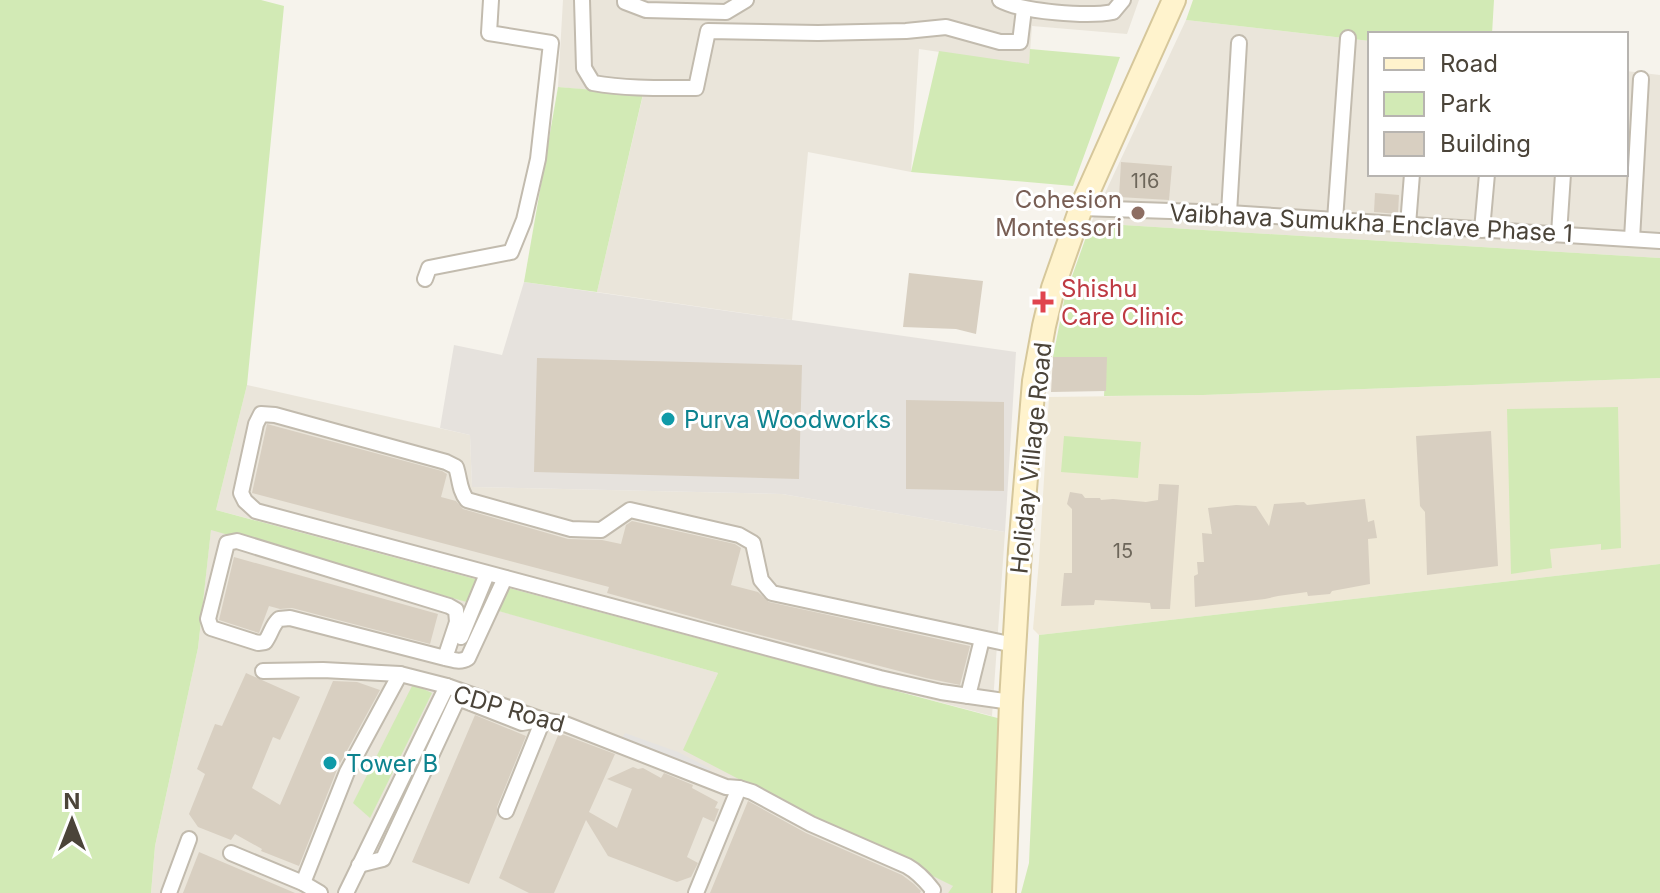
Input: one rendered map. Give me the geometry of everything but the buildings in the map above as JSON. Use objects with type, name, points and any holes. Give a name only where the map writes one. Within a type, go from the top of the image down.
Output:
[{"type":"street","points":[[425,279],[429,268],[511,252],[524,220],[538,159],[551,43],[489,33],[491,0]]},
{"type":"street","points":[[582,0],[584,68],[593,83],[661,88],[696,88],[708,31],[818,33],[946,27],[1000,42],[1020,42],[1024,9]]},
{"type":"street","points":[[625,0],[646,10],[726,12],[746,0]]},
{"type":"street","points":[[1000,0],[1024,9],[1100,15],[1113,12],[1123,0]]},
{"type":"street","name":"Holiday Village Road","points":[[1004,893],[1014,645],[1034,381],[1053,288],[1081,208],[1174,0]]},
{"type":"street","points":[[1335,220],[1348,38]]},
{"type":"street","points":[[1229,213],[1239,43]]},
{"type":"street","points":[[1632,239],[1641,79]]},
{"type":"street","points":[[1408,225],[1412,176]]},
{"type":"street","points":[[1482,230],[1487,176]]},
{"type":"street","points":[[1559,234],[1563,176]]},
{"type":"street","name":"Vaibhava Sumukha Enclave Phase 1","points":[[1081,208],[1229,213],[1660,241]]},
{"type":"street","points":[[1011,702],[941,692],[880,678],[256,511],[241,493],[256,424],[261,414],[275,415],[446,462],[456,467],[461,493],[467,500],[571,529],[601,530],[630,510],[739,535],[753,543],[761,580],[772,593],[1014,645]]},
{"type":"street","points":[[449,659],[457,622],[456,610],[449,606],[237,541],[227,543],[208,619],[211,628],[258,643],[265,642],[273,624],[279,619],[290,618],[449,659],[459,661],[468,658],[505,578]]},
{"type":"street","points":[[449,659],[487,574]]},
{"type":"street","points":[[968,696],[982,639]]},
{"type":"street","points":[[263,671],[400,674],[447,686]]},
{"type":"street","points":[[303,883],[347,772],[400,674]]},
{"type":"street","name":"CDP Road","points":[[346,893],[447,686],[543,720],[565,724],[726,787],[752,792],[811,824],[918,872],[933,890],[932,893]]},
{"type":"street","points":[[359,865],[383,859],[458,698],[522,723],[543,720]]},
{"type":"street","points":[[506,811],[543,720]]},
{"type":"street","points":[[696,893],[739,788]]},
{"type":"street","points":[[169,893],[189,839]]},
{"type":"street","points":[[231,853],[320,893]]},
{"type":"shaded area","points":[[563,0],[1139,0],[1127,34],[1032,26],[1029,65],[919,49],[911,172],[808,152],[792,320],[597,292],[643,95],[558,87]]},
{"type":"shaded area","points":[[1186,20],[1368,41],[1368,176],[1628,176],[1628,71],[1660,75],[1660,258],[1091,223]]},
{"type":"shaded area","points":[[524,282],[1016,352],[1005,532],[782,494],[472,487],[470,435],[440,428],[454,345],[502,355]]},
{"type":"shaded area","points":[[1660,378],[1660,564],[1039,635],[1033,629],[1049,397],[1203,395]]},
{"type":"shaded area","points":[[247,385],[470,435],[472,487],[782,494],[1005,532],[992,716],[216,510]]},
{"type":"shaded area","points":[[211,529],[718,673],[684,749],[954,886],[948,893],[151,893],[155,846],[198,648]]},
{"type":"shaded area","points":[[625,733],[678,752],[711,769],[706,777],[619,744]]},
{"type":"green space","points":[[0,0],[261,0],[284,6],[247,385],[216,510],[1005,720],[1005,893],[948,893],[953,886],[683,750],[718,673],[211,530],[198,648],[155,846],[151,893],[0,893]]},
{"type":"green space","points":[[1193,0],[1494,0],[1492,32],[1368,32],[1368,41],[1186,20]]},
{"type":"green space","points":[[1030,49],[1120,57],[1073,186],[911,172],[939,51],[1029,64]]},
{"type":"green space","points":[[558,87],[643,94],[597,292],[524,282]]},
{"type":"green space","points":[[1091,223],[1660,258],[1660,378],[1104,396],[1106,357],[1053,357],[1065,296]]},
{"type":"green space","points":[[1618,407],[1621,548],[1601,550],[1601,544],[1550,549],[1552,568],[1511,574],[1507,409]]},
{"type":"green space","points":[[1064,436],[1141,442],[1138,478],[1061,472]]},
{"type":"green space","points":[[1660,564],[1660,893],[1021,893],[1029,863],[1039,635]]},
{"type":"green space","points":[[413,684],[432,693],[370,818],[353,803]]},
{"type":"place","name":"Cohesion Montessori","points":[[1138,213]]},
{"type":"place","name":"Shishu Care Clinic","points":[[1043,302]]},
{"type":"place","name":"Purva Woodworks","points":[[668,419]]},
{"type":"place","name":"Tower B","points":[[330,763]]}]
